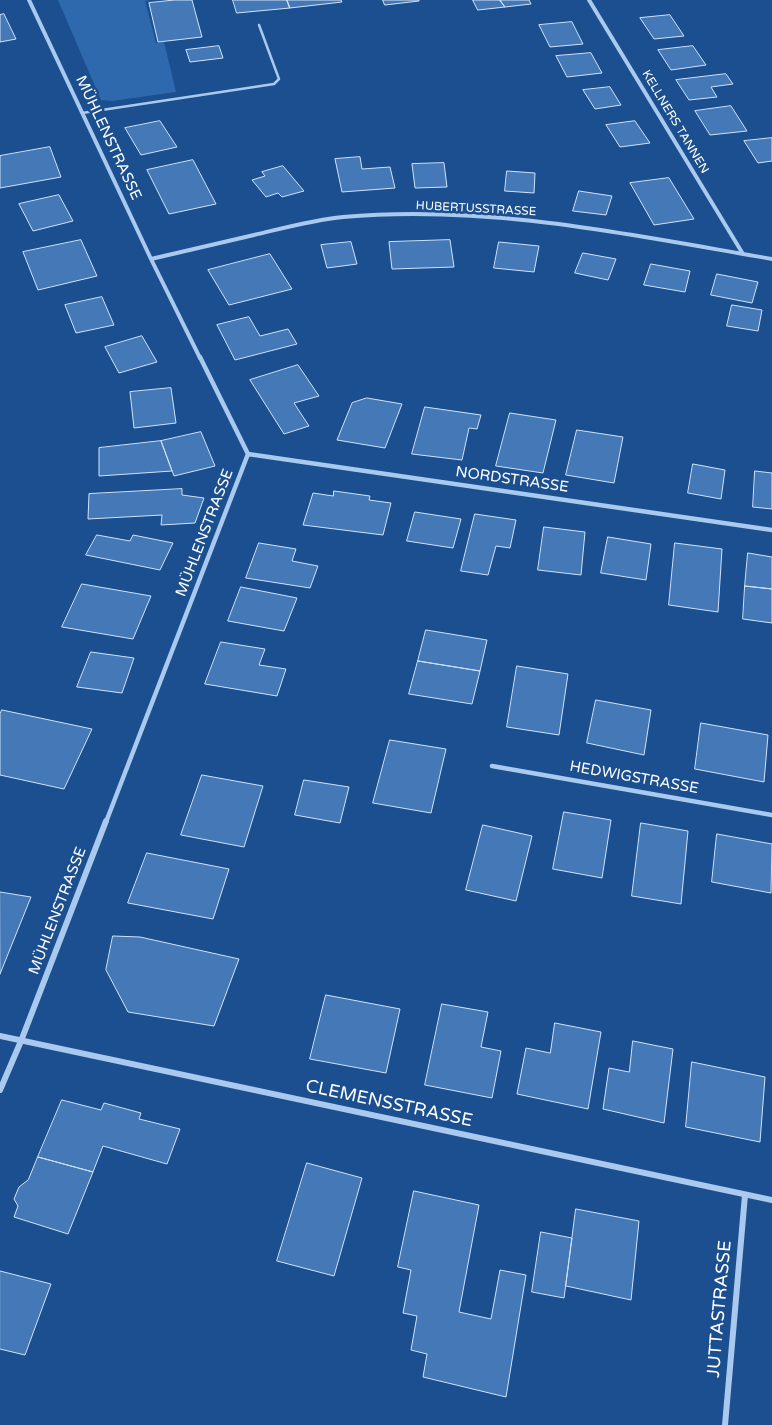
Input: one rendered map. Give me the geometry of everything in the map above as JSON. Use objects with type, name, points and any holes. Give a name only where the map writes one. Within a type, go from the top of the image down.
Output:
[{"type":"street","name":"MÜHLENSTRASSE","points":[[0,1090],[21,1041],[248,454],[151,259],[29,0]]},
{"type":"street","name":"KELLNERS TANNEN","points":[[589,0],[743,254]]},
{"type":"street","name":"HUBERTUSSTRASSE","points":[[151,259],[318,221],[344,217],[436,214],[564,225],[772,258]]},
{"type":"street","name":"NORDSTRASSE","points":[[248,454],[772,530]]},
{"type":"street","name":"HEDWIGSTRASSE","points":[[492,766],[772,815]]},
{"type":"street","name":"CLEMENSSTRASSE","points":[[0,1036],[772,1200]]},
{"type":"street","name":"JUTTASTRASSE","points":[[725,1425],[745,1195]]},
{"type":"lane","points":[[82,113],[274,84],[279,79],[259,25]]},
{"type":"shaded area","points":[[58,0],[151,0],[145,1],[156,43],[164,42],[176,92],[112,101],[101,100]]},
{"type":"building","points":[[192,0],[202,37],[158,42],[149,3]]},
{"type":"building","points":[[233,0],[287,0],[290,8],[237,13]]},
{"type":"building","points":[[287,0],[341,0],[342,2],[290,8]]},
{"type":"building","points":[[383,0],[419,0],[419,1],[385,5]]},
{"type":"building","points":[[473,0],[500,0],[505,7],[478,10]]},
{"type":"building","points":[[500,0],[529,0],[531,4],[505,7]]},
{"type":"building","points":[[4,14],[16,39],[0,42],[0,15]]},
{"type":"building","points":[[670,15],[684,36],[654,39],[640,18]]},
{"type":"building","points":[[572,22],[583,44],[550,47],[539,25]]},
{"type":"building","points":[[219,46],[223,58],[190,62],[186,50]]},
{"type":"building","points":[[693,46],[706,65],[671,70],[658,50]]},
{"type":"building","points":[[591,53],[602,73],[567,77],[556,56]]},
{"type":"building","points":[[726,74],[733,84],[711,87],[717,97],[689,100],[676,80]]},
{"type":"building","points":[[610,87],[621,105],[595,109],[583,90]]},
{"type":"building","points":[[731,106],[747,131],[710,135],[695,111]]},
{"type":"building","points":[[160,121],[177,147],[141,155],[125,128]]},
{"type":"building","points":[[635,121],[650,143],[620,147],[606,125]]},
{"type":"building","points":[[772,138],[772,161],[758,163],[744,141]]},
{"type":"building","points":[[50,147],[61,177],[0,188],[0,156]]},
{"type":"building","points":[[360,157],[362,169],[390,167],[395,188],[342,192],[335,159]]},
{"type":"building","points":[[193,160],[216,204],[169,214],[147,170]]},
{"type":"building","points":[[444,163],[447,187],[415,188],[412,164]]},
{"type":"building","points":[[283,166],[304,191],[282,197],[278,193],[266,197],[252,180],[265,176],[262,172]]},
{"type":"building","points":[[507,171],[535,173],[534,193],[505,191]]},
{"type":"building","points":[[669,178],[694,219],[654,225],[630,183]]},
{"type":"building","points":[[579,191],[612,196],[606,215],[573,211]]},
{"type":"building","points":[[59,195],[73,221],[33,231],[19,204]]},
{"type":"building","points":[[81,240],[97,276],[38,290],[23,252]]},
{"type":"building","points":[[450,240],[454,267],[392,269],[389,242]]},
{"type":"building","points":[[351,242],[357,264],[327,268],[321,245]]},
{"type":"building","points":[[499,242],[539,246],[534,272],[494,268]]},
{"type":"building","points":[[583,253],[616,259],[608,280],[575,273]]},
{"type":"building","points":[[270,254],[292,289],[229,305],[208,270]]},
{"type":"building","points":[[651,264],[690,271],[685,292],[644,285]]},
{"type":"building","points":[[717,274],[758,282],[752,303],[711,295]]},
{"type":"building","points":[[102,297],[114,325],[76,333],[65,305]]},
{"type":"building","points":[[732,305],[762,310],[758,331],[727,326]]},
{"type":"building","points":[[249,317],[260,336],[288,329],[297,344],[235,360],[217,325]]},
{"type":"building","points":[[142,336],[157,362],[119,373],[105,347]]},
{"type":"building","points":[[298,365],[319,396],[294,403],[309,426],[284,434],[250,380]]},
{"type":"building","points":[[171,388],[176,423],[134,428],[130,392]]},
{"type":"building","points":[[367,398],[402,404],[385,448],[337,440],[352,403]]},
{"type":"building","points":[[425,407],[481,415],[477,429],[469,428],[462,460],[412,454]]},
{"type":"building","points":[[510,413],[556,420],[543,473],[496,466]]},
{"type":"building","points":[[577,430],[623,437],[614,483],[566,475]]},
{"type":"building","points":[[201,432],[215,466],[174,476],[161,441]]},
{"type":"building","points":[[161,441],[172,471],[99,476],[99,448]]},
{"type":"building","points":[[693,464],[725,470],[721,499],[688,493]]},
{"type":"building","points":[[755,471],[772,473],[772,509],[753,507]]},
{"type":"building","points":[[182,489],[182,495],[204,498],[195,523],[161,525],[162,515],[88,519],[89,494]]},
{"type":"building","points":[[334,491],[370,496],[369,500],[391,503],[383,535],[303,525],[313,493],[333,496]]},
{"type":"building","points":[[415,512],[461,519],[453,548],[407,541]]},
{"type":"building","points":[[475,514],[516,520],[510,548],[496,546],[488,575],[461,571]]},
{"type":"building","points":[[544,527],[585,532],[581,575],[538,570]]},
{"type":"building","points":[[97,535],[130,541],[133,535],[173,543],[160,570],[86,555]]},
{"type":"building","points":[[608,537],[651,544],[646,580],[601,573]]},
{"type":"building","points":[[259,543],[296,549],[292,561],[318,566],[310,588],[246,578]]},
{"type":"building","points":[[675,543],[722,549],[718,612],[669,605]]},
{"type":"building","points":[[748,553],[772,557],[772,589],[745,586]]},
{"type":"building","points":[[82,584],[151,596],[133,639],[62,627]]},
{"type":"building","points":[[745,586],[772,589],[772,623],[743,619]]},
{"type":"building","points":[[241,587],[297,598],[284,631],[228,621]]},
{"type":"building","points":[[426,630],[487,640],[480,671],[418,661]]},
{"type":"building","points":[[221,642],[265,649],[259,665],[286,669],[277,696],[205,684]]},
{"type":"building","points":[[91,652],[134,658],[122,693],[77,687]]},
{"type":"building","points":[[418,661],[480,671],[472,704],[409,694]]},
{"type":"building","points":[[517,666],[568,674],[559,735],[507,727]]},
{"type":"building","points":[[596,700],[651,710],[644,755],[587,743]]},
{"type":"building","points":[[2,710],[92,729],[64,789],[0,775],[0,714]]},
{"type":"building","points":[[701,723],[768,735],[764,782],[695,769]]},
{"type":"building","points":[[390,740],[446,749],[431,813],[373,803]]},
{"type":"building","points":[[202,775],[263,786],[244,847],[181,835]]},
{"type":"building","points":[[304,780],[349,787],[340,823],[295,815]]},
{"type":"building","points":[[564,812],[611,820],[602,878],[553,869]]},
{"type":"building","points":[[641,823],[688,831],[681,904],[632,896]]},
{"type":"building","points":[[483,825],[532,836],[516,901],[466,890]]},
{"type":"building","points":[[717,834],[772,844],[771,893],[712,882]]},
{"type":"building","points":[[147,853],[229,869],[213,919],[128,903]]},
{"type":"building","points":[[0,892],[31,897],[0,974]]},
{"type":"building","points":[[113,936],[140,937],[239,959],[214,1026],[128,1012],[106,970]]},
{"type":"building","points":[[326,995],[400,1009],[386,1073],[310,1059]]},
{"type":"building","points":[[442,1004],[488,1012],[481,1047],[501,1051],[492,1098],[425,1085]]},
{"type":"building","points":[[555,1023],[601,1032],[588,1109],[517,1094],[526,1048],[550,1053]]},
{"type":"building","points":[[633,1041],[673,1049],[664,1123],[603,1109],[609,1068],[629,1072]]},
{"type":"building","points":[[692,1062],[765,1077],[760,1142],[686,1127]]},
{"type":"building","points":[[62,1100],[101,1110],[104,1103],[141,1113],[139,1119],[180,1129],[167,1164],[103,1146],[93,1172],[38,1157]]},
{"type":"building","points":[[38,1157],[93,1172],[68,1234],[14,1217],[18,1206],[14,1199],[19,1187],[28,1180]]},
{"type":"building","points":[[307,1163],[362,1178],[334,1276],[277,1261]]},
{"type":"building","points":[[414,1191],[479,1205],[459,1312],[491,1319],[500,1270],[526,1275],[506,1397],[423,1377],[427,1354],[411,1350],[417,1316],[403,1313],[411,1270],[398,1267]]},
{"type":"building","points":[[576,1209],[639,1221],[631,1300],[566,1286]]},
{"type":"building","points":[[541,1232],[572,1238],[564,1298],[532,1292]]},
{"type":"building","points":[[0,1271],[51,1284],[25,1355],[0,1349]]}]
